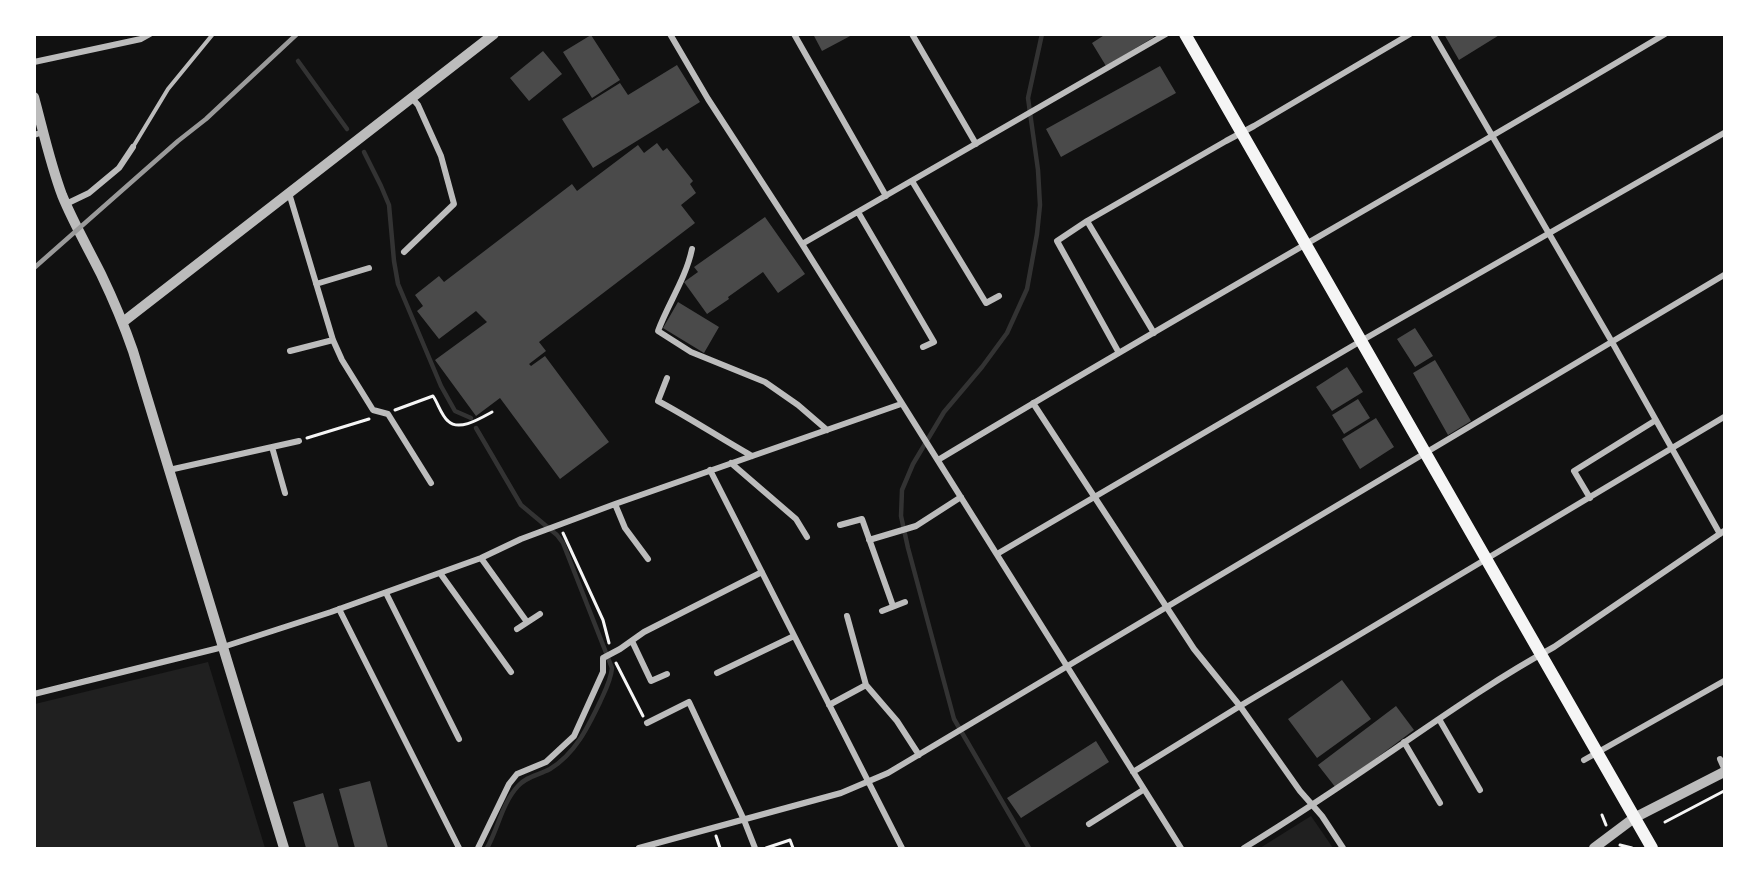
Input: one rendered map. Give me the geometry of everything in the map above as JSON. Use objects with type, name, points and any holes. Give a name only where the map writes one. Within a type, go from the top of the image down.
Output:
[{"type":"main road","points":[[1185,34],[1652,849]]},
{"type":"street","points":[[34,62],[141,39],[150,34]]},
{"type":"street","points":[[123,322],[494,34]]},
{"type":"street","points":[[670,34],[708,99],[802,244],[1181,849]]},
{"type":"street","points":[[794,34],[886,196]]},
{"type":"street","points":[[912,34],[976,144]]},
{"type":"street","points":[[802,244],[1166,34]]},
{"type":"street","points":[[1119,353],[1057,241],[1410,34]]},
{"type":"street","points":[[1244,849],[1313,805],[1438,719],[1554,647],[1722,533],[1433,34]]},
{"type":"street","points":[[938,460],[1665,34]]},
{"type":"street","points":[[34,97],[39,133],[66,204],[123,322],[284,849]]},
{"type":"street","points":[[404,252],[454,204],[441,156],[418,105],[412,98]]},
{"type":"street","points":[[997,554],[1361,341],[1725,133]]},
{"type":"street","points":[[66,204],[89,193],[119,168],[133,147]]},
{"type":"street","points":[[912,181],[986,303],[999,296]]},
{"type":"street","points":[[289,194],[333,340],[342,360],[374,410],[388,414],[431,483]]},
{"type":"street","points":[[858,212],[934,342],[923,347]]},
{"type":"street","points":[[1088,221],[1154,333]]},
{"type":"street","points":[[692,249],[689,263],[667,307],[658,332],[691,352],[765,382],[798,405],[827,430]]},
{"type":"street","points":[[316,284],[369,268]]},
{"type":"street","points":[[639,849],[659,846],[841,793],[888,773],[1725,275]]},
{"type":"street","points":[[290,351],[333,340]]},
{"type":"street","points":[[667,378],[658,401],[689,417],[708,431],[752,456]]},
{"type":"street","points":[[1033,403],[1194,649],[1240,706],[1300,791],[1322,816],[1343,849]]},
{"type":"street","points":[[35,693],[223,647],[339,609],[481,558],[545,530],[615,504],[902,404]]},
{"type":"street","points":[[1133,772],[1725,417]]},
{"type":"street","points":[[1590,498],[1574,471],[1656,420]]},
{"type":"street","points":[[169,470],[299,441]]},
{"type":"street","points":[[272,447],[285,493]]},
{"type":"street","points":[[731,463],[796,519],[807,537]]},
{"type":"street","points":[[710,470],[902,849]]},
{"type":"street","points":[[869,540],[916,526],[961,497]]},
{"type":"street","points":[[615,504],[625,528],[648,559]]},
{"type":"street","points":[[840,525],[862,519],[892,606]]},
{"type":"street","points":[[481,558],[527,622]]},
{"type":"street","points":[[478,849],[509,784],[517,774],[546,762],[574,736],[603,672],[603,658],[644,632],[762,572]]},
{"type":"street","points":[[440,573],[511,672]]},
{"type":"street","points":[[386,593],[459,739]]},
{"type":"street","points":[[882,611],[905,602]]},
{"type":"street","points":[[339,609],[459,849]]},
{"type":"street","points":[[517,629],[540,614]]},
{"type":"street","points":[[847,616],[866,686],[897,721],[919,755]]},
{"type":"street","points":[[717,673],[794,636]]},
{"type":"street","points":[[632,641],[651,681],[667,674]]},
{"type":"street","points":[[1584,760],[1725,681]]},
{"type":"street","points":[[830,705],[866,686]]},
{"type":"street","points":[[647,723],[689,702],[744,820],[755,849]]},
{"type":"street","points":[[1438,719],[1480,790]]},
{"type":"street","points":[[1404,742],[1440,802]]},
{"type":"street","points":[[1594,849],[1634,818],[1725,770],[1720,759]]},
{"type":"street","points":[[1089,824],[1143,790]]},
{"type":"lane","points":[[133,147],[168,88],[213,34]]},
{"type":"path","points":[[558,525],[603,620],[611,654],[647,723]]},
{"type":"path","points":[[1665,822],[1725,791]]},
{"type":"path","points":[[765,849],[790,840],[793,849]]},
{"type":"shaded area","points":[[208,662],[265,848],[35,848],[35,704]]},
{"type":"shaded area","points":[[1311,816],[1333,848],[1260,848]]},
{"type":"building","points":[[813,34],[854,34],[822,51]]},
{"type":"building","points":[[1106,34],[1153,34],[1154,37],[1106,66],[1092,43]]},
{"type":"building","points":[[1444,34],[1501,34],[1459,60]]},
{"type":"building","points":[[591,35],[620,80],[592,98],[563,52]]},
{"type":"building","points":[[543,51],[562,74],[529,101],[510,78]]},
{"type":"building","points":[[677,65],[700,102],[593,168],[562,119],[620,83],[628,95]]},
{"type":"building","points":[[1160,66],[1176,93],[1061,157],[1046,129]]},
{"type":"building","points":[[657,143],[663,151],[667,148],[693,181],[690,184],[696,193],[681,205],[695,223],[539,342],[546,351],[529,364],[531,366],[545,356],[609,442],[560,479],[500,398],[476,416],[435,360],[487,322],[476,311],[439,339],[417,311],[423,306],[415,295],[439,276],[444,282],[572,184],[577,191],[638,145],[644,153]]},
{"type":"building","points":[[765,217],[805,274],[778,293],[763,272],[707,314],[684,282],[698,272],[694,267]]},
{"type":"building","points":[[678,302],[719,327],[704,353],[663,328]]},
{"type":"building","points":[[1415,328],[1433,356],[1415,367],[1397,339]]},
{"type":"building","points":[[1435,360],[1471,421],[1448,435],[1413,373]]},
{"type":"building","points":[[1347,367],[1363,392],[1332,411],[1316,387]]},
{"type":"building","points":[[1358,399],[1370,418],[1344,434],[1332,415]]},
{"type":"building","points":[[1376,418],[1394,447],[1360,469],[1342,439]]},
{"type":"building","points":[[1342,680],[1371,719],[1317,758],[1288,719]]},
{"type":"building","points":[[1396,706],[1414,730],[1336,788],[1318,765]]},
{"type":"building","points":[[1096,741],[1109,762],[1021,818],[1007,798]]},
{"type":"building","points":[[370,781],[388,848],[355,848],[339,789]]},
{"type":"building","points":[[323,793],[339,848],[306,848],[293,802]]},
{"type":"waterway","points":[[1029,848],[954,719],[901,516],[902,490],[913,464],[944,412],[1007,333],[1027,289],[1040,205],[1038,170],[1028,98],[1042,34]]},
{"type":"waterway","points":[[298,61],[347,129]]},
{"type":"waterway","points":[[364,152],[389,205],[398,284],[441,386],[455,411],[471,418]]},
{"type":"waterway","points":[[476,428],[521,505],[557,535],[563,543],[612,668],[606,690],[591,721],[574,748],[559,763],[525,780],[518,786],[508,800],[487,848]]},
{"type":"railway","points":[[34,268],[206,119],[297,34]]}]
